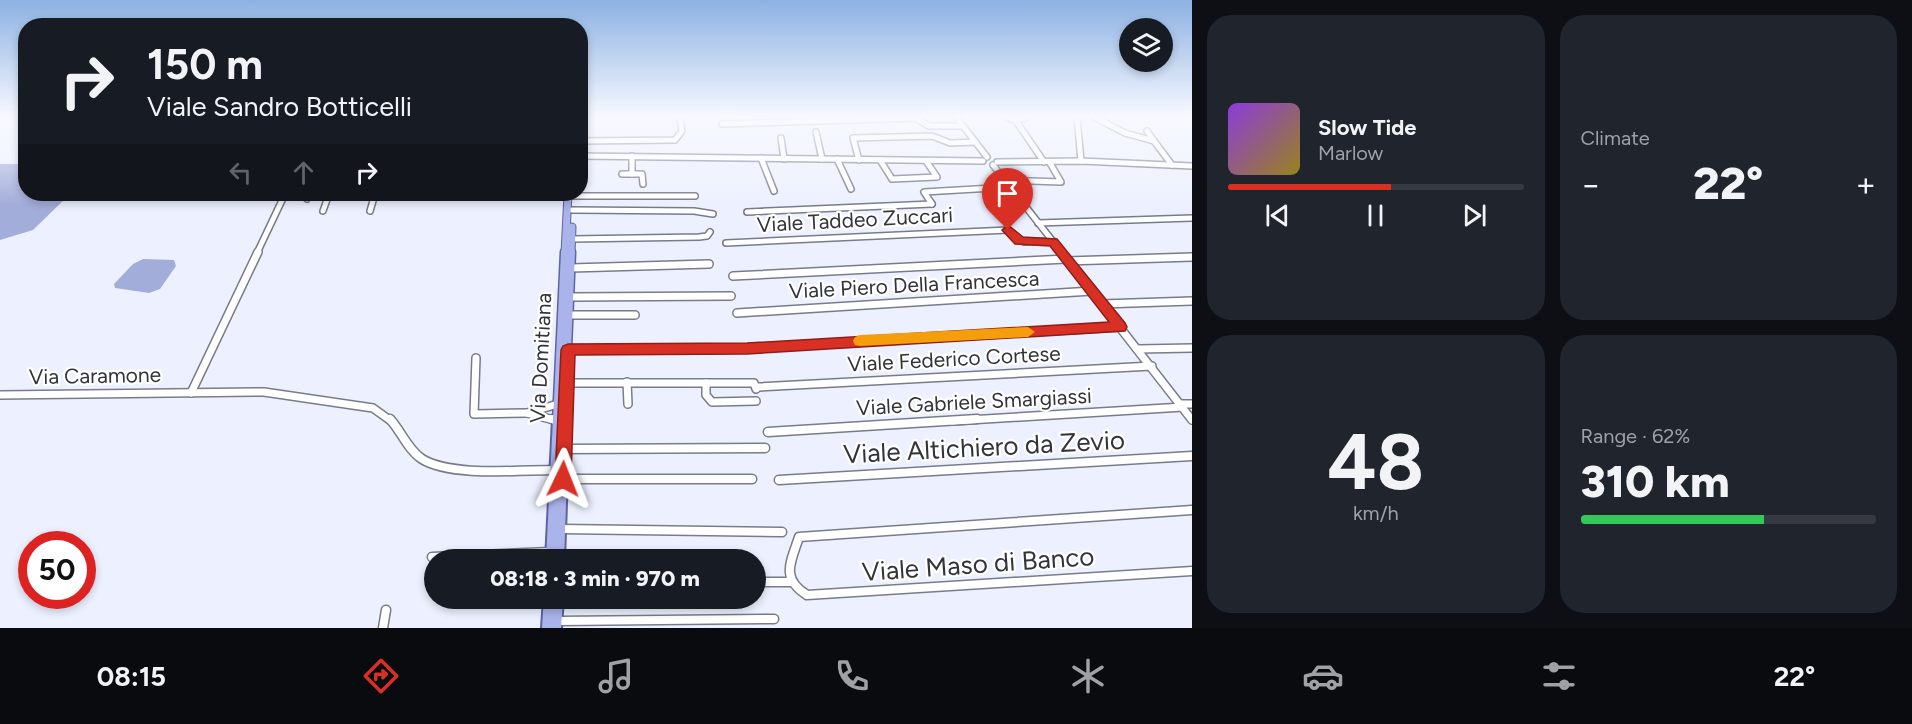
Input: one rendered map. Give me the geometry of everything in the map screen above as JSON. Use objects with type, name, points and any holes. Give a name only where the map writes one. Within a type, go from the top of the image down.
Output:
[{"type":"main road","name":"Via Domitiana","points":[[560,549],[572,239],[571,201]]},
{"type":"main road","name":"Via Domitiana","points":[[551,549],[571,201]]},
{"type":"main road","points":[[551,609],[553,626]]},
{"type":"main road","points":[[553,626],[556,609]]},
{"type":"street","points":[[782,146],[784,159]]},
{"type":"street","points":[[819,146],[822,159]]},
{"type":"street","points":[[856,146],[860,160]]},
{"type":"street","points":[[978,146],[985,159]]},
{"type":"street","points":[[1005,180],[1061,182],[1033,146]]},
{"type":"street","points":[[1080,146],[1081,161]]},
{"type":"street","points":[[1158,146],[1172,165]]},
{"type":"street","points":[[588,156],[926,161],[985,159],[995,164],[1081,161],[1192,166]]},
{"type":"street","points":[[633,156],[633,174]]},
{"type":"street","points":[[761,158],[774,191]]},
{"type":"street","points":[[837,159],[851,189]]},
{"type":"street","points":[[880,160],[892,179],[937,177],[926,161]]},
{"type":"street","points":[[995,164],[1010,187],[1139,349],[1192,420]]},
{"type":"street","points":[[1183,166],[1192,173]]},
{"type":"street","points":[[622,174],[642,174],[643,183]]},
{"type":"street","points":[[747,212],[932,204],[923,192],[1010,187]]},
{"type":"street","points":[[588,194],[695,196]]},
{"type":"street","points":[[191,393],[281,201]]},
{"type":"street","points":[[323,211],[327,201]]},
{"type":"street","points":[[369,211],[373,201]]},
{"type":"street","points":[[572,210],[694,211],[713,214]]},
{"type":"street","points":[[1038,222],[1192,218]]},
{"type":"street","name":"Viale Taddeo Zuccari","points":[[726,243],[1008,230],[1020,241],[1053,242]]},
{"type":"street","points":[[572,239],[699,237],[707,236],[710,232]]},
{"type":"street","points":[[733,276],[1067,260],[1192,257]]},
{"type":"street","points":[[571,268],[709,264]]},
{"type":"street","name":"Viale Piero Della Francesca","points":[[737,313],[1092,291]]},
{"type":"street","points":[[570,297],[731,296]]},
{"type":"street","points":[[1102,304],[1192,301]]},
{"type":"street","points":[[569,315],[635,315]]},
{"type":"street","points":[[568,350],[747,348],[1120,327]]},
{"type":"street","points":[[1139,349],[1192,348]]},
{"type":"street","points":[[476,358],[474,414],[526,413],[558,404]]},
{"type":"street","name":"Viale Federico Cortese","points":[[706,383],[754,383],[757,388],[1152,366]]},
{"type":"street","points":[[627,382],[628,404]]},
{"type":"street","points":[[567,383],[706,383],[706,395],[712,402],[756,401]]},
{"type":"street","name":"Via Caramone","points":[[0,395],[264,392],[373,408],[389,416],[417,454],[431,463],[470,469],[555,470]]},
{"type":"street","name":"Viale Gabriele Smargiassi","points":[[768,432],[1192,404]]},
{"type":"street","points":[[526,413],[558,421]]},
{"type":"street","points":[[564,449],[765,448]]},
{"type":"street","name":"Viale Altichiero da Zevio","points":[[778,480],[1192,456]]},
{"type":"street","points":[[563,479],[752,479]]},
{"type":"street","points":[[766,582],[790,582],[788,572],[799,537],[1192,510]]},
{"type":"street","points":[[561,529],[782,532]]},
{"type":"street","name":"Viale Maso di Banco","points":[[790,582],[796,589],[807,595],[1192,572]]},
{"type":"street","points":[[383,628],[386,610]]},
{"type":"street","points":[[553,626],[774,619]]},
{"type":"water","points":[[0,164],[18,164],[18,201],[63,201],[33,230],[0,240]]},
{"type":"water","points":[[143,259],[174,260],[176,266],[160,289],[149,293],[115,288],[114,284],[133,264]]},
{"type":"slow traffic","points":[[860,341],[1028,332]]},
{"type":"route","points":[[563,479],[568,350],[747,348],[1120,327],[1053,242],[1020,241],[1013,232],[1008,230]]}]
